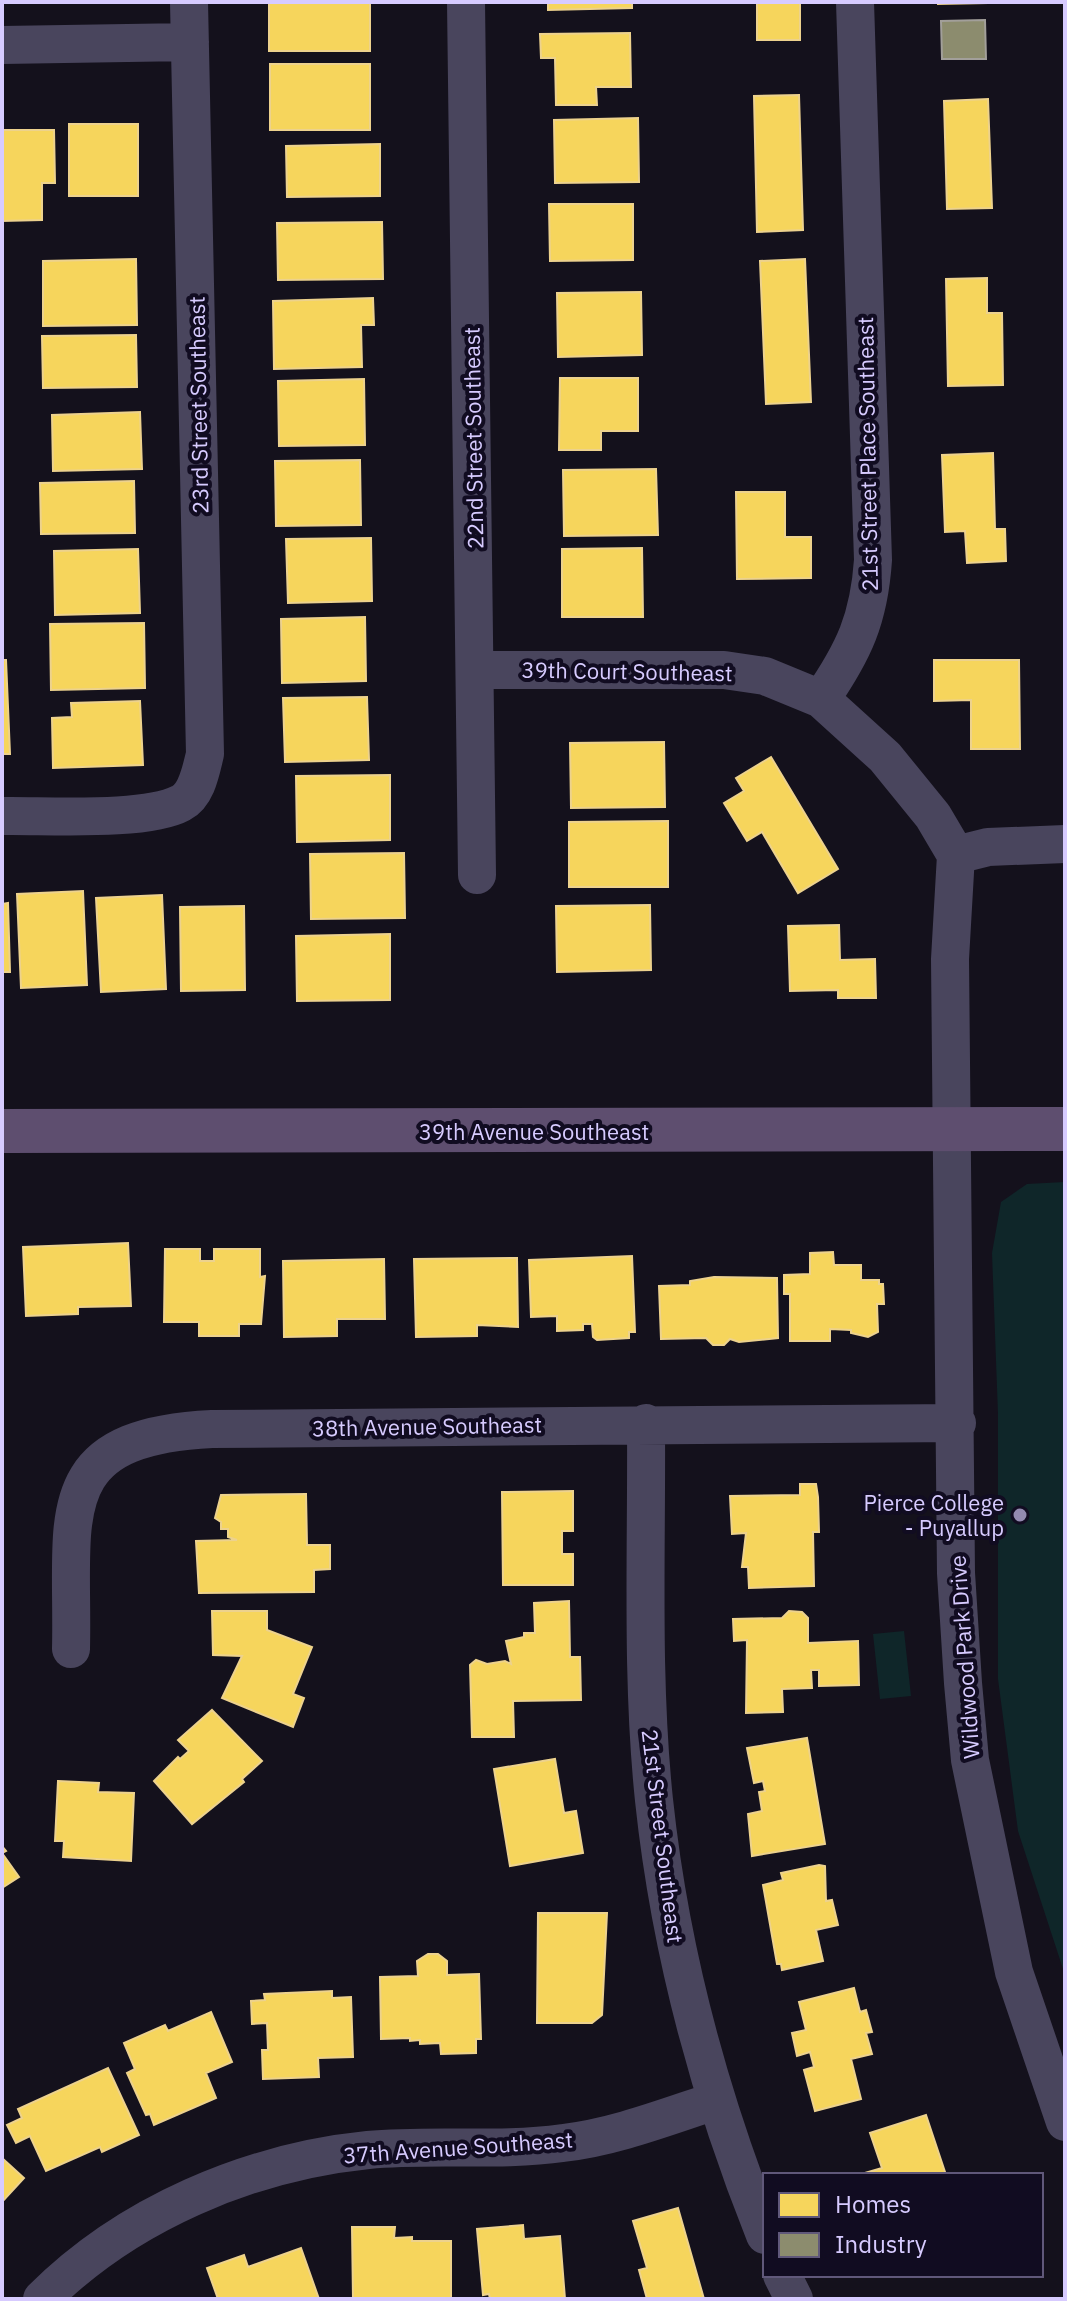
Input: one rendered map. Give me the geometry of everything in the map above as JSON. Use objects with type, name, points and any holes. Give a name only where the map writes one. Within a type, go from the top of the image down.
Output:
[{"type":"main road","name":"39th Avenue Southeast","points":[[2,1131],[1065,1129]]},
{"type":"street","name":"23rd Street Southeast","points":[[2,816],[147,812],[183,802],[197,783],[205,754],[189,2]]},
{"type":"street","name":"22nd Street Southeast","points":[[466,2],[477,875]]},
{"type":"street","name":"21st Street Place Southeast","points":[[821,699],[847,661],[863,628],[871,594],[873,560],[855,2]]},
{"type":"street","points":[[2,45],[190,42]]},
{"type":"street","name":"39th Court Southeast","points":[[476,670],[724,670],[765,676],[821,699]]},
{"type":"street","points":[[821,699],[885,757],[933,816],[956,855],[950,959],[955,1131]]},
{"type":"street","points":[[956,855],[988,847],[1065,844]]},
{"type":"street","name":"Wildwood Park Drive","points":[[955,1131],[956,1573],[970,1760],[1014,1972],[1065,2122]]},
{"type":"street","name":"38th Avenue Southeast","points":[[71,1649],[74,1536],[79,1493],[96,1464],[121,1445],[159,1434],[212,1429],[646,1423],[957,1423]]},
{"type":"street","name":"21st Street Southeast","points":[[646,1423],[648,1724],[654,1800],[677,1952],[715,2101],[763,2230]]},
{"type":"street","name":"37th Avenue Southeast","points":[[42,2299],[82,2264],[156,2215],[196,2196],[280,2166],[368,2150],[566,2143],[602,2136],[715,2101]]},
{"type":"street","points":[[783,2277],[794,2299]]},
{"type":"green space","name":"Pierce College - Puyallup","points":[[1065,1182],[1065,1975],[1018,1831],[998,1679],[998,1414],[992,1253],[1001,1202],[1027,1184]]},
{"type":"green space","points":[[904,1631],[911,1696],[880,1699],[873,1634]]},
{"type":"building: Homes","points":[[269,2],[370,2],[370,51],[269,51]]},
{"type":"building: Homes","points":[[548,2],[632,2],[632,8],[548,10]]},
{"type":"building: Homes","points":[[757,2],[800,2],[800,40],[757,40]]},
{"type":"building: Homes","points":[[985,2],[986,3],[938,4]]},
{"type":"building: Homes","points":[[630,33],[631,87],[596,87],[597,105],[556,105],[555,58],[541,58],[540,34]]},
{"type":"building: Homes","points":[[270,64],[370,64],[370,130],[270,130]]},
{"type":"building: Homes","points":[[799,95],[803,230],[757,232],[754,96]]},
{"type":"building: Homes","points":[[988,99],[992,208],[947,209],[944,101]]},
{"type":"building: Homes","points":[[2,117],[3,130],[54,130],[55,183],[42,183],[42,220],[2,221]]},
{"type":"building: Homes","points":[[638,118],[639,182],[555,183],[554,120]]},
{"type":"building: Homes","points":[[69,124],[138,124],[138,196],[69,196]]},
{"type":"building: Homes","points":[[380,144],[380,196],[287,197],[286,146]]},
{"type":"building: Homes","points":[[549,204],[633,204],[633,260],[550,261]]},
{"type":"building: Homes","points":[[382,222],[383,279],[278,280],[277,223]]},
{"type":"building: Homes","points":[[136,259],[137,325],[43,326],[43,261]]},
{"type":"building: Homes","points":[[805,259],[811,402],[766,404],[760,261]]},
{"type":"building: Homes","points":[[987,278],[987,313],[1002,313],[1003,385],[948,386],[946,279]]},
{"type":"building: Homes","points":[[641,292],[642,355],[558,357],[557,293]]},
{"type":"building: Homes","points":[[373,298],[374,325],[361,325],[362,367],[274,369],[273,301]]},
{"type":"building: Homes","points":[[136,335],[137,387],[43,388],[42,336]]},
{"type":"building: Homes","points":[[560,378],[638,378],[638,431],[601,431],[601,450],[559,450]]},
{"type":"building: Homes","points":[[364,379],[365,445],[279,446],[278,381]]},
{"type":"building: Homes","points":[[140,412],[142,469],[53,471],[52,415]]},
{"type":"building: Homes","points":[[993,453],[995,529],[1005,529],[1006,561],[967,563],[965,531],[945,532],[942,455]]},
{"type":"building: Homes","points":[[360,460],[361,525],[276,526],[275,461]]},
{"type":"building: Homes","points":[[656,469],[658,535],[564,536],[563,470]]},
{"type":"building: Homes","points":[[134,481],[135,533],[41,534],[40,483]]},
{"type":"building: Homes","points":[[736,492],[785,492],[785,537],[811,537],[811,578],[737,579]]},
{"type":"building: Homes","points":[[371,538],[372,601],[288,603],[286,539]]},
{"type":"building: Homes","points":[[642,548],[643,617],[562,617],[562,549]]},
{"type":"building: Homes","points":[[138,549],[140,613],[55,615],[54,551]]},
{"type":"building: Homes","points":[[365,617],[366,681],[282,683],[281,619]]},
{"type":"building: Homes","points":[[144,623],[145,688],[51,690],[50,624]]},
{"type":"building: Homes","points":[[2,660],[6,660],[10,754],[2,754]]},
{"type":"building: Homes","points":[[934,660],[1019,660],[1020,749],[971,749],[971,700],[934,701]]},
{"type":"building: Homes","points":[[367,697],[369,760],[285,762],[283,698]]},
{"type":"building: Homes","points":[[140,701],[143,765],[53,768],[52,718],[72,717],[71,703]]},
{"type":"building: Homes","points":[[664,742],[665,807],[571,808],[570,743]]},
{"type":"building: Homes","points":[[771,757],[838,869],[798,893],[762,832],[747,841],[724,803],[744,791],[736,778]]},
{"type":"building: Homes","points":[[390,775],[390,840],[297,842],[296,776]]},
{"type":"building: Homes","points":[[668,821],[668,887],[569,887],[569,822]]},
{"type":"building: Homes","points":[[404,853],[405,918],[311,919],[310,854]]},
{"type":"building: Homes","points":[[83,891],[87,985],[21,988],[17,894]]},
{"type":"building: Homes","points":[[162,895],[166,989],[101,992],[96,898]]},
{"type":"building: Homes","points":[[8,903],[10,972],[2,972],[2,904]]},
{"type":"building: Homes","points":[[650,905],[651,970],[557,972],[556,906]]},
{"type":"building: Homes","points":[[244,906],[245,990],[181,991],[180,907]]},
{"type":"building: Homes","points":[[839,925],[840,960],[875,959],[876,998],[838,998],[838,990],[790,991],[788,926]]},
{"type":"building: Homes","points":[[390,934],[390,1000],[297,1001],[296,936]]},
{"type":"building: Homes","points":[[128,1243],[131,1306],[78,1307],[78,1314],[26,1316],[23,1247]]},
{"type":"building: Homes","points":[[165,1249],[200,1249],[200,1261],[214,1261],[214,1249],[260,1249],[260,1277],[265,1276],[261,1324],[239,1324],[239,1336],[199,1336],[199,1322],[164,1322]]},
{"type":"building: Homes","points":[[833,1252],[834,1265],[861,1265],[861,1280],[879,1280],[879,1284],[883,1284],[884,1304],[877,1304],[878,1332],[868,1337],[851,1333],[851,1330],[830,1329],[830,1341],[790,1341],[790,1294],[784,1294],[784,1275],[810,1274],[810,1253]]},
{"type":"building: Homes","points":[[632,1256],[635,1332],[629,1332],[629,1338],[597,1340],[593,1337],[592,1324],[583,1324],[583,1330],[557,1331],[557,1316],[531,1317],[529,1260]]},
{"type":"building: Homes","points":[[517,1258],[518,1327],[477,1325],[477,1336],[416,1337],[414,1259]]},
{"type":"building: Homes","points":[[384,1259],[385,1319],[337,1319],[337,1336],[284,1337],[283,1261]]},
{"type":"building: Homes","points":[[714,1277],[777,1278],[778,1338],[739,1342],[730,1339],[724,1345],[713,1345],[706,1338],[661,1339],[659,1286],[690,1285],[690,1281]]},
{"type":"building: Homes","points":[[800,1484],[816,1484],[818,1497],[819,1532],[813,1532],[814,1586],[749,1588],[748,1567],[742,1567],[746,1533],[732,1534],[730,1496],[800,1495]]},
{"type":"building: Homes","points":[[573,1491],[573,1531],[562,1531],[562,1554],[573,1554],[573,1585],[503,1585],[502,1492]]},
{"type":"building: Homes","points":[[306,1494],[307,1545],[330,1545],[330,1569],[314,1570],[314,1592],[199,1593],[196,1541],[237,1540],[228,1537],[228,1529],[221,1529],[221,1522],[215,1518],[221,1495]]},
{"type":"building: Homes","points":[[569,1601],[570,1657],[580,1657],[581,1700],[513,1701],[514,1737],[472,1737],[470,1665],[476,1660],[487,1664],[505,1661],[511,1664],[506,1641],[524,1637],[524,1633],[535,1633],[534,1603]]},
{"type":"building: Homes","points":[[212,1611],[267,1611],[267,1630],[312,1647],[293,1694],[304,1698],[293,1727],[222,1698],[242,1656],[213,1655]]},
{"type":"building: Homes","points":[[789,1611],[802,1612],[808,1618],[808,1643],[858,1641],[859,1685],[819,1686],[819,1670],[811,1670],[812,1688],[782,1689],[783,1712],[746,1713],[747,1640],[734,1641],[733,1619],[782,1618]]},
{"type":"building: Homes","points":[[212,1710],[262,1761],[242,1779],[244,1782],[192,1824],[154,1781],[178,1757],[180,1759],[189,1751],[178,1740]]},
{"type":"building: Homes","points":[[807,1738],[825,1844],[752,1856],[748,1814],[762,1811],[759,1792],[765,1791],[763,1781],[754,1783],[747,1748]]},
{"type":"building: Homes","points":[[555,1759],[564,1813],[576,1811],[583,1853],[510,1866],[494,1769]]},
{"type":"building: Homes","points":[[58,1781],[99,1783],[98,1792],[134,1793],[131,1861],[63,1857],[64,1841],[55,1841]]},
{"type":"building: Homes","points":[[2,1853],[19,1877],[2,1888]]},
{"type":"building: Homes","points":[[825,1866],[826,1901],[832,1900],[838,1925],[816,1930],[823,1961],[782,1970],[781,1964],[777,1964],[763,1885],[783,1880],[781,1873]]},
{"type":"building: Homes","points":[[538,1913],[607,1913],[602,2015],[592,2023],[537,2023]]},
{"type":"building: Homes","points":[[428,1954],[438,1954],[447,1961],[447,1975],[479,1974],[481,2039],[476,2039],[476,2053],[441,2054],[440,2043],[420,2044],[420,2040],[410,2041],[410,2038],[381,2039],[380,1977],[418,1976],[417,1961]]},
{"type":"building: Homes","points":[[854,1988],[860,2012],[866,2010],[872,2032],[866,2033],[872,2054],[851,2059],[861,2099],[815,2111],[804,2070],[814,2067],[810,2052],[797,2056],[792,2033],[806,2030],[799,2002]]},
{"type":"building: Homes","points":[[332,1991],[332,1998],[351,1997],[353,2057],[318,2058],[319,2077],[263,2079],[262,2050],[268,2050],[267,2023],[252,2024],[251,2001],[265,2000],[264,1994]]},
{"type":"building: Homes","points":[[211,2012],[232,2062],[206,2073],[216,2098],[154,2125],[150,2114],[146,2115],[127,2073],[135,2069],[124,2043],[165,2025],[168,2031]]},
{"type":"building: Homes","points":[[108,2068],[139,2135],[102,2152],[100,2147],[46,2171],[30,2136],[16,2143],[7,2125],[22,2118],[18,2109]]},
{"type":"building: Homes","points":[[926,2115],[945,2173],[865,2173],[882,2168],[870,2133]]},
{"type":"building: Homes","points":[[2,2158],[24,2178],[2,2202]]},
{"type":"building: Homes","points":[[678,2208],[704,2299],[647,2299],[639,2270],[647,2268],[633,2221]]},
{"type":"building: Homes","points":[[523,2225],[524,2239],[560,2236],[565,2299],[490,2299],[489,2294],[483,2295],[477,2229]]},
{"type":"building: Homes","points":[[352,2227],[395,2227],[394,2238],[451,2241],[451,2299],[353,2299]]},
{"type":"building: Homes","points":[[301,2248],[319,2299],[218,2299],[207,2268],[244,2255],[248,2267]]},
{"type":"building: Industry","points":[[985,20],[986,59],[942,59],[941,21]]},
{"type":"place","name":"Pierce College - Puyallup","points":[[1020,1515]]}]
